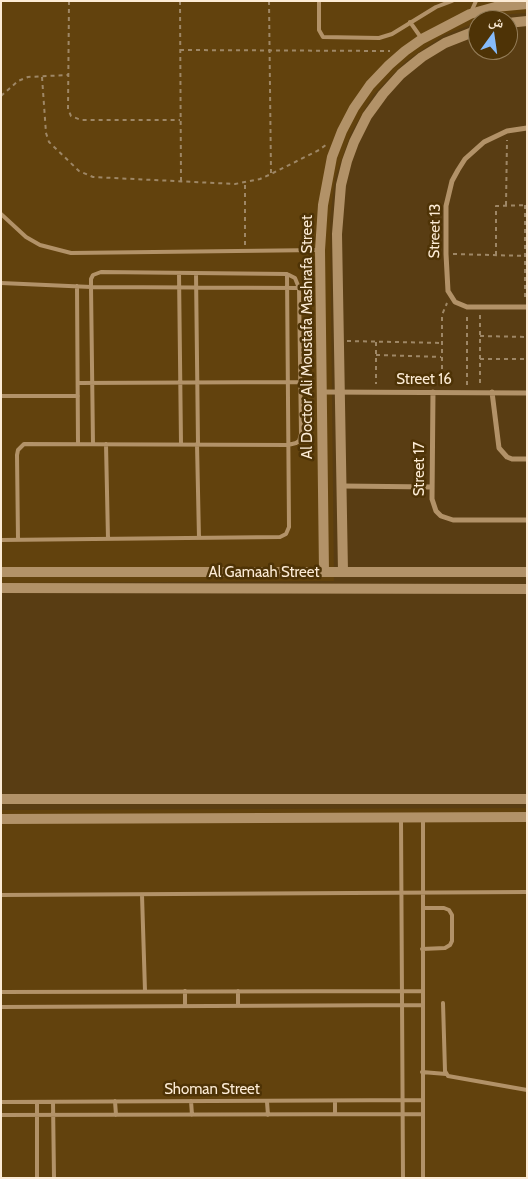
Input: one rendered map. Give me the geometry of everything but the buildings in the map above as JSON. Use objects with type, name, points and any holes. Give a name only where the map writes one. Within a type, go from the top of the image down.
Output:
[{"type":"main road","name":"Al Doctor Ali Moustafa Mashrafa Street","points":[[484,10],[519,3]]},
{"type":"main road","name":"Al Doctor Ali Moustafa Mashrafa Street","points":[[324,572],[320,250],[323,205],[332,157],[342,131],[354,108],[370,85],[389,65],[422,39],[468,15]]},
{"type":"main road","name":"Al Doctor Ali Moustafa Mashrafa Street","points":[[343,572],[338,217],[341,185],[354,142],[367,116],[383,94],[401,74],[422,57],[445,43],[468,34]]},
{"type":"main road","name":"Al Gamaah Street","points":[[1,572],[527,572]]},
{"type":"main road","points":[[100,572],[100,588]]},
{"type":"main road","name":"Al Gamaah Street","points":[[1,588],[527,589]]},
{"type":"main road","points":[[422,798],[423,817]]},
{"type":"main road","points":[[1,799],[527,799]]},
{"type":"main road","points":[[401,799],[401,817]]},
{"type":"main road","points":[[1,819],[527,817]]},
{"type":"street","name":"Street 13","points":[[451,298],[447,285],[446,206],[448,193],[455,176],[465,159],[484,142],[507,132],[527,128]]},
{"type":"street","points":[[451,298],[461,305],[468,306],[526,307]]},
{"type":"street","name":"Street 16","points":[[322,392],[527,392]]},
{"type":"street","name":"Street 17","points":[[433,392],[433,506],[440,516],[453,520],[527,520]]},
{"type":"street","points":[[492,392],[499,448],[506,457],[527,459]]},
{"type":"street","points":[[342,486],[432,487]]},
{"type":"lane","points":[[319,1],[318,30],[323,37],[384,38],[436,7],[452,1]]},
{"type":"lane","points":[[410,22],[422,39]]},
{"type":"lane","points":[[1,214],[33,241],[55,250],[71,253],[320,250]]},
{"type":"lane","points":[[18,539],[18,450],[24,444],[288,445],[296,443],[301,438],[299,288],[296,278],[287,274],[101,272],[93,275],[91,287],[93,444]]},
{"type":"lane","points":[[179,273],[181,444]]},
{"type":"lane","points":[[196,273],[199,538]]},
{"type":"lane","points":[[1,540],[280,537],[286,534],[289,527],[287,274]]},
{"type":"lane","points":[[1,284],[91,287],[299,288]]},
{"type":"lane","points":[[77,286],[78,444]]},
{"type":"lane","points":[[78,383],[300,382]]},
{"type":"lane","points":[[1,396],[78,396]]},
{"type":"lane","points":[[106,444],[108,539]]},
{"type":"lane","points":[[401,817],[403,1178]]},
{"type":"lane","points":[[423,817],[423,1178]]},
{"type":"lane","points":[[1,896],[527,892]]},
{"type":"lane","points":[[142,895],[145,991]]},
{"type":"lane","points":[[422,949],[445,948],[452,941],[452,915],[449,910],[444,908],[423,908]]},
{"type":"lane","points":[[1,992],[422,990]]},
{"type":"lane","points":[[185,991],[185,1006]]},
{"type":"lane","points":[[238,991],[238,1006]]},
{"type":"lane","points":[[443,1003],[446,1074]]},
{"type":"lane","points":[[1,1007],[422,1005]]},
{"type":"lane","points":[[422,1072],[446,1074],[451,1078],[527,1090]]},
{"type":"lane","name":"Shoman Street","points":[[1,1102],[422,1100]]},
{"type":"lane","points":[[115,1101],[116,1115]]},
{"type":"lane","points":[[191,1101],[192,1115]]},
{"type":"lane","points":[[335,1101],[335,1114]]},
{"type":"lane","points":[[37,1102],[37,1178]]},
{"type":"lane","points":[[53,1102],[54,1178]]},
{"type":"lane","points":[[267,1102],[268,1115]]},
{"type":"lane","name":"Shoman Street","points":[[1,1116],[422,1114]]},
{"type":"path","points":[[68,1],[68,109],[71,116],[78,120],[180,120]]},
{"type":"path","points":[[180,1],[181,181]]},
{"type":"path","points":[[269,1],[271,174]]},
{"type":"path","points":[[180,50],[405,51]]},
{"type":"path","points":[[1,96],[18,82],[28,77],[68,76]]},
{"type":"path","points":[[42,77],[46,133],[49,142],[79,171],[93,177],[235,184],[271,174],[319,150],[326,144]]},
{"type":"path","points":[[506,205],[507,132]]},
{"type":"path","points":[[245,182],[245,250]]},
{"type":"path","points":[[496,255],[496,206],[526,205],[526,307]]},
{"type":"path","points":[[446,254],[526,256]]},
{"type":"path","points":[[442,392],[442,315],[451,298]]},
{"type":"path","points":[[467,392],[468,306]]},
{"type":"path","points":[[480,306],[480,392]]},
{"type":"path","points":[[480,336],[527,337]]},
{"type":"path","points":[[340,341],[442,343]]},
{"type":"path","points":[[376,342],[376,392]]},
{"type":"path","points":[[376,355],[442,357]]},
{"type":"path","points":[[480,359],[527,359]]},
{"type":"shaded area","points":[[1,1],[527,1],[527,13],[518,14],[518,10],[468,10],[468,26],[444,35],[406,61],[373,95],[351,133],[335,178],[330,218],[334,581],[1,583]]},
{"type":"shaded area","points":[[527,808],[527,1178],[1,1178],[1,810]]}]
